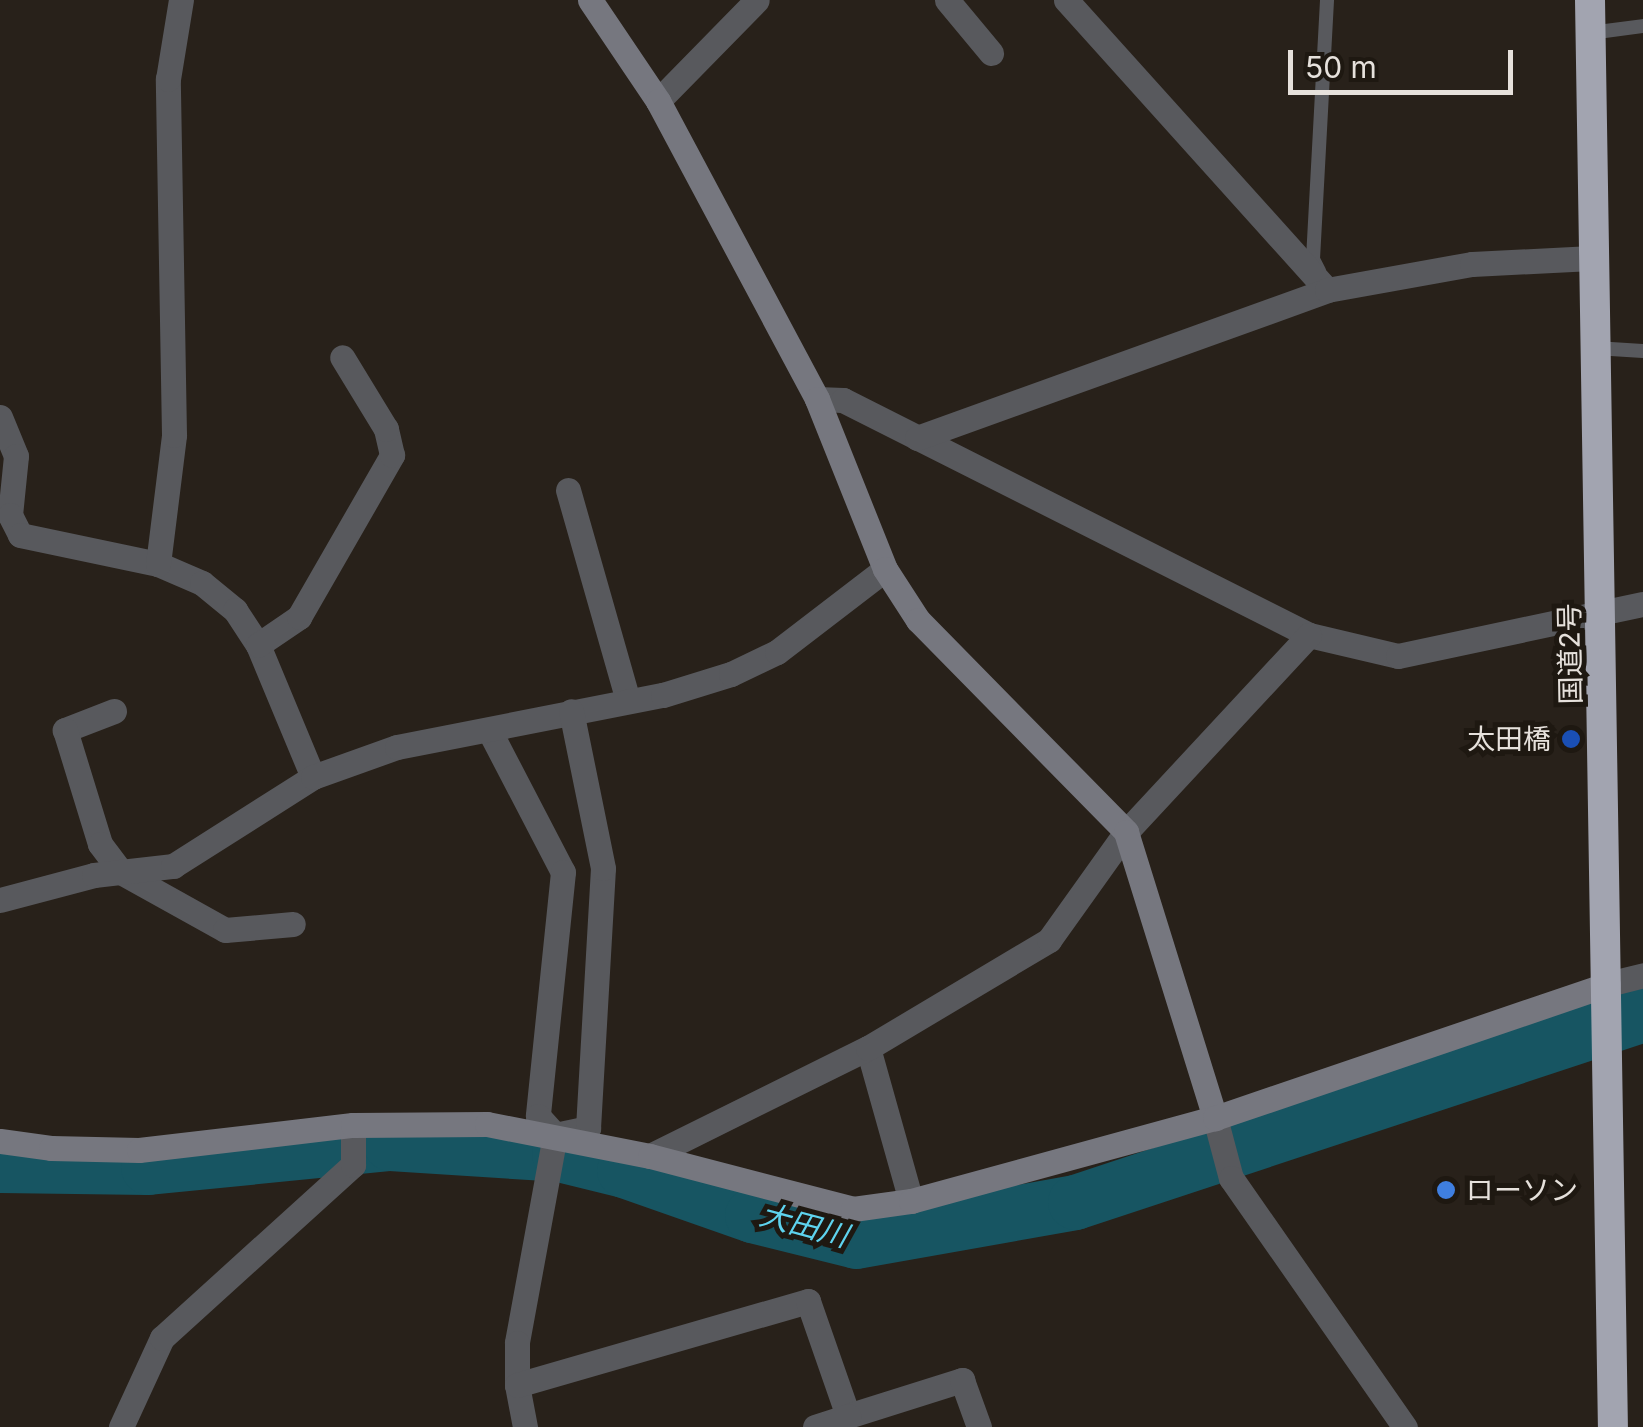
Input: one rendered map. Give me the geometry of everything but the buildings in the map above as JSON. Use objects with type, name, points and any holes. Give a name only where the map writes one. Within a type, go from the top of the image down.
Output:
[{"type":"highway","name":"国道2号","points":[[1590,0],[1613,1427]]},
{"type":"street","points":[[158,564],[174,435],[168,80],[181,0]]},
{"type":"street","points":[[590,0],[658,101],[817,399],[885,568],[918,620],[1126,832],[1232,1178],[1405,1427]]},
{"type":"street","points":[[658,101],[757,0]]},
{"type":"street","points":[[947,0],[991,54]]},
{"type":"street","points":[[1066,0],[1328,290]]},
{"type":"street","points":[[917,438],[1328,290],[1472,264],[1592,258]]},
{"type":"street","points":[[258,645],[300,616],[392,455],[386,429],[342,357]]},
{"type":"street","points":[[817,399],[844,400],[1309,635],[1398,656],[1643,604]]},
{"type":"street","points":[[0,417],[16,456],[7,529],[158,564],[202,583],[235,610],[258,645],[313,778]]},
{"type":"street","points":[[568,490],[628,701]]},
{"type":"street","points":[[0,900],[120,872],[173,866],[313,778],[397,747],[628,701],[732,674],[776,652],[885,568]]},
{"type":"street","points":[[650,1156],[868,1048],[1049,940],[1126,832],[1309,635]]},
{"type":"street","points":[[114,710],[65,730],[100,844],[120,872],[225,930],[293,924]]},
{"type":"street","points":[[555,1135],[588,1128],[602,868],[571,711]]},
{"type":"street","points":[[490,730],[563,872],[538,1116],[555,1135]]},
{"type":"street","points":[[0,1142],[51,1148],[139,1150],[353,1125],[488,1124],[650,1156],[853,1208],[911,1201],[1215,1118],[1608,984],[1643,976]]},
{"type":"street","points":[[868,1048],[911,1201]]},
{"type":"street","points":[[121,1427],[162,1338],[353,1165],[353,1125]]},
{"type":"street","points":[[524,1427],[517,1385],[518,1342],[555,1135]]},
{"type":"street","points":[[517,1385],[808,1301],[848,1416]]},
{"type":"street","points":[[814,1427],[962,1380],[979,1427]]},
{"type":"lane","points":[[1327,0],[1314,260],[1328,290]]},
{"type":"lane","points":[[1590,33],[1643,26]]},
{"type":"lane","points":[[1595,348],[1643,351]]},
{"type":"waterway","name":"大田川","points":[[0,1165],[148,1167],[390,1143],[559,1154],[624,1170],[752,1215],[856,1241],[1075,1202],[1643,1014]]},
{"type":"place","name":"太田橋","points":[[1571,739]]},
{"type":"place","name":"ローソン","points":[[1446,1190]]}]
